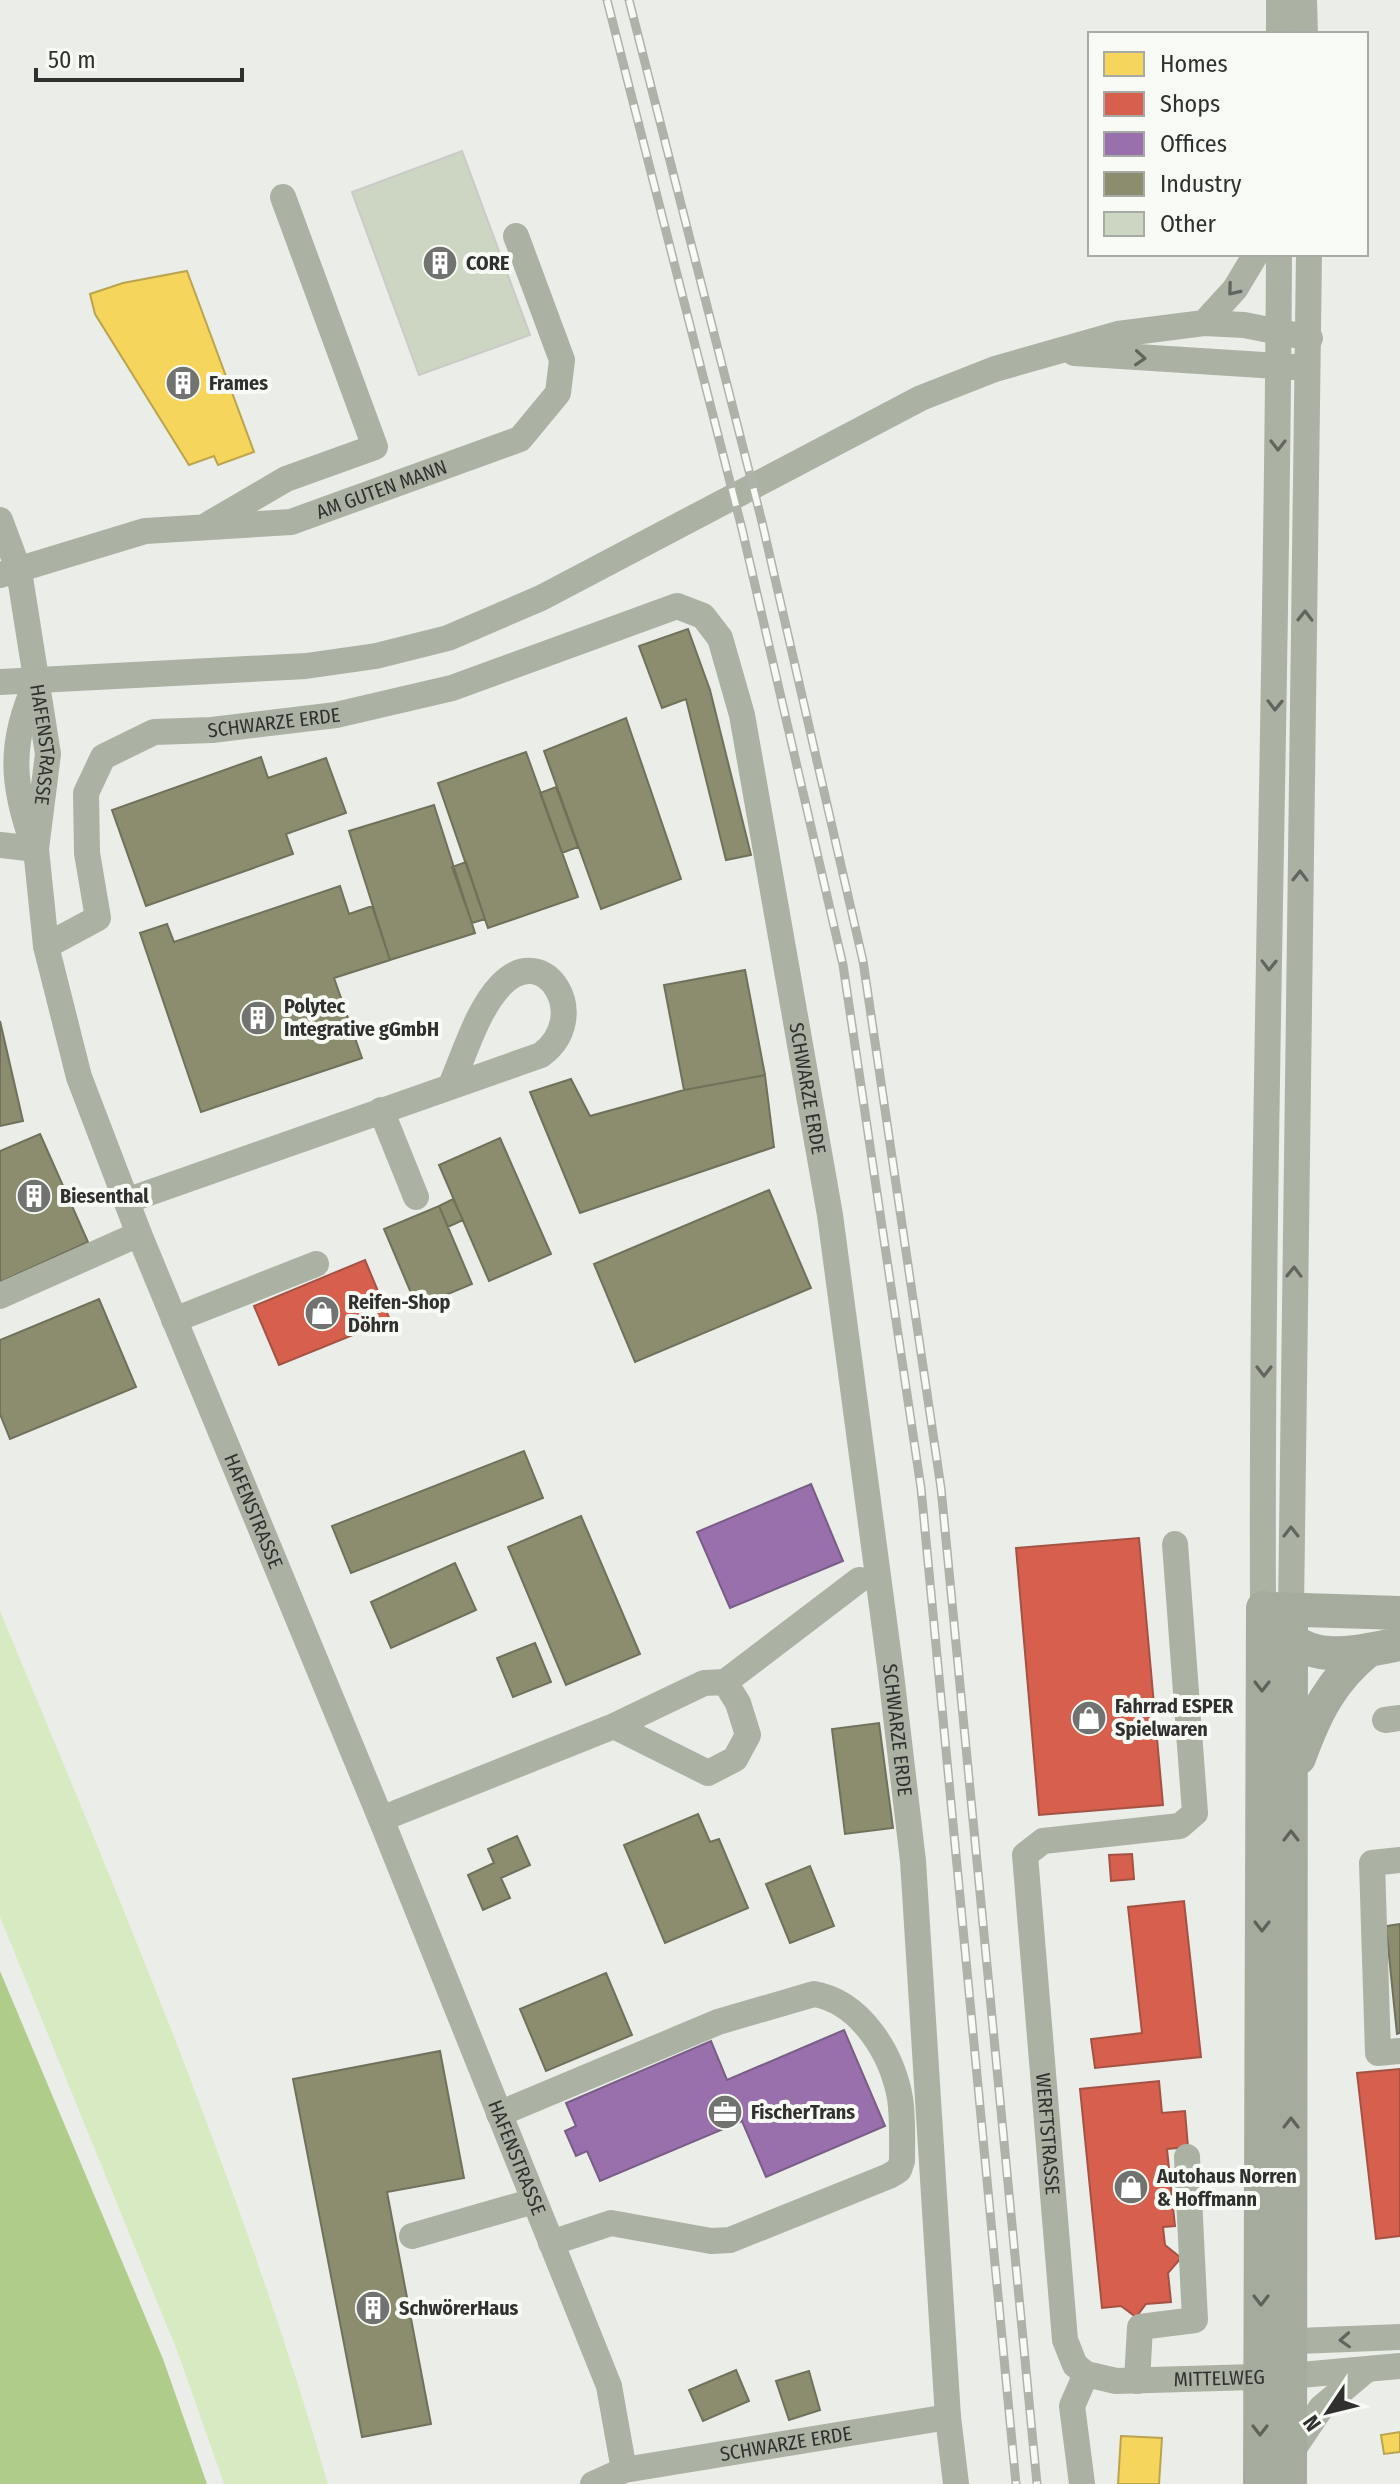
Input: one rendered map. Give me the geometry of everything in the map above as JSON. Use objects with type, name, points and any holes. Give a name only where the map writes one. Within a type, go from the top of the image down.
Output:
[{"type":"main road","points":[[1282,1620],[1400,1613]]},
{"type":"main road","points":[[1282,1620],[1318,1653],[1384,1647]]},
{"type":"main road","points":[[1276,2342],[1291,1777],[1282,1620]]},
{"type":"main road","points":[[1260,2484],[1276,2377],[1282,1620]]},
{"type":"main road","points":[[1291,1777],[1324,1696],[1384,1647]]},
{"type":"main road","points":[[1276,2377],[1290,2469]]},
{"type":"street","points":[[1279,0],[1279,32]]},
{"type":"street","points":[[1304,0],[1305,32]]},
{"type":"street","points":[[203,527],[286,479],[375,447],[283,197]]},
{"type":"street","name":"AM GUTEN MANN","points":[[10,573],[145,531],[291,522],[520,439],[558,393],[562,360],[516,236]]},
{"type":"street","points":[[1204,323],[1235,289],[1255,256]]},
{"type":"street","points":[[1279,256],[1265,1125],[1282,1620]]},
{"type":"street","points":[[1282,1620],[1310,366],[1309,256]]},
{"type":"street","points":[[0,682],[306,666],[376,656],[448,638],[541,598],[921,398],[995,369],[1062,353],[1118,334],[1204,323],[1244,325],[1310,338]]},
{"type":"street","points":[[1062,353],[1278,367],[1310,366]]},
{"type":"street","points":[[0,520],[37,681]]},
{"type":"street","name":"SCHWARZE ERDE","points":[[46,946],[98,918],[87,853],[86,793],[103,757],[154,732],[212,730],[336,715],[452,688],[677,606],[703,616],[720,638],[742,715],[830,1215],[891,1674],[913,1861],[948,2417],[956,2484]]},
{"type":"street","name":"HAFENSTRASSE","points":[[22,814],[15,746],[22,712],[37,681]]},
{"type":"street","name":"HAFENSTRASSE","points":[[37,681],[48,754],[36,849],[46,946],[79,1077],[139,1234],[381,1819],[609,2386],[633,2474]]},
{"type":"street","name":"HAFENSTRASSE","points":[[0,777],[22,814],[36,849]]},
{"type":"street","points":[[0,845],[36,849]]},
{"type":"street","points":[[126,1201],[451,1085],[528,1061],[551,1048],[559,1038],[565,1017],[560,994],[551,980],[540,972],[520,971],[500,986],[489,999],[451,1085]]},
{"type":"street","points":[[381,1110],[416,1197]]},
{"type":"street","points":[[0,1296],[139,1234]]},
{"type":"street","points":[[174,1320],[316,1264]]},
{"type":"street","name":"WERFTSTRASSE","points":[[1086,2374],[1069,2354],[1062,2327],[1025,1855],[1043,1841],[1180,1826],[1195,1813],[1175,1544]]},
{"type":"street","points":[[381,1819],[614,1726],[704,1683],[725,1682],[859,1580]]},
{"type":"street","points":[[614,1726],[708,1773],[735,1759],[748,1735],[738,1703],[725,1682]]},
{"type":"street","points":[[1400,1860],[1372,1863],[1378,2053],[1400,2051]]},
{"type":"street","points":[[499,2114],[718,2022],[814,1994],[829,1997],[860,2019],[883,2046],[900,2098],[902,2161],[899,2170],[889,2176],[730,2240],[711,2241],[611,2223],[551,2243]]},
{"type":"street","points":[[1137,2381],[1140,2327],[1195,2320],[1187,2157]]},
{"type":"street","points":[[412,2236],[534,2201]]},
{"type":"street","points":[[1276,2342],[1400,2337]]},
{"type":"street","name":"MITTELWEG","points":[[1086,2374],[1116,2381],[1137,2381],[1276,2377],[1400,2366]]},
{"type":"street","points":[[1290,2469],[1321,2408],[1366,2370]]},
{"type":"street","points":[[1082,2484],[1072,2406],[1086,2374]]},
{"type":"street","name":"SCHWARZE ERDE","points":[[633,2474],[948,2417]]},
{"type":"street","points":[[593,2484],[633,2474]]},
{"type":"shaded area","points":[[0,1611],[218,2152],[294,2372],[328,2484],[224,2484],[178,2353],[0,1917]]},
{"type":"shaded area","points":[[0,1971],[163,2359],[207,2484],[0,2484]]},
{"type":"building: Homes","name":"Frames","points":[[187,271],[254,452],[218,465],[214,456],[189,465],[95,314],[90,294],[123,283]]},
{"type":"building: Homes","points":[[1400,2432],[1400,2452],[1384,2454],[1381,2435]]},
{"type":"building: Homes","points":[[1121,2436],[1162,2438],[1159,2484],[1118,2484]]},
{"type":"building: Shops","name":"Reifen-Shop Döhrn","points":[[365,1260],[390,1320],[279,1365],[254,1306]]},
{"type":"building: Shops","points":[[1139,1538],[1163,1805],[1039,1815],[1016,1548]]},
{"type":"building: Shops","points":[[1132,1854],[1134,1879],[1111,1881],[1109,1855]]},
{"type":"building: Shops","points":[[1184,1901],[1201,2057],[1095,2068],[1091,2039],[1142,2033],[1128,1907]]},
{"type":"building: Shops","points":[[1400,2069],[1400,2236],[1376,2239],[1357,2073]]},
{"type":"building: Shops","name":"Autohaus Norren & Hoffmann","points":[[1159,2081],[1162,2113],[1185,2111],[1188,2147],[1167,2149],[1175,2226],[1163,2227],[1165,2245],[1181,2258],[1168,2273],[1171,2302],[1146,2304],[1136,2317],[1121,2306],[1102,2308],[1080,2089]]},
{"type":"building: Offices","points":[[811,1484],[843,1561],[730,1608],[697,1532]]},
{"type":"building: Offices","name":"FischerTrans","points":[[844,2030],[885,2126],[766,2177],[742,2121],[600,2181],[587,2151],[576,2156],[565,2131],[576,2126],[566,2103],[711,2041],[727,2080]]},
{"type":"building: Industry","points":[[688,629],[710,690],[751,855],[726,860],[686,699],[662,708],[639,646]]},
{"type":"building: Industry","points":[[626,718],[681,879],[601,909],[544,751]]},
{"type":"building: Industry","points":[[526,752],[578,897],[488,928],[438,783]]},
{"type":"building: Industry","points":[[261,757],[268,778],[326,758],[346,813],[286,834],[293,854],[146,906],[112,810]]},
{"type":"building: Industry","points":[[556,787],[578,847],[562,853],[540,793]]},
{"type":"building: Industry","points":[[434,805],[475,933],[390,960],[349,831]]},
{"type":"building: Industry","points":[[466,862],[485,919],[472,923],[452,867]]},
{"type":"building: Industry","name":"Polytec Integrative gGmbH","points":[[340,886],[349,914],[372,906],[390,960],[334,978],[362,1058],[201,1112],[140,933],[167,924],[174,942]]},
{"type":"building: Industry","points":[[745,970],[765,1075],[684,1090],[664,985]]},
{"type":"building: Industry","points":[[0,1021],[23,1121],[0,1126]]},
{"type":"building: Industry","points":[[765,1075],[774,1147],[580,1213],[530,1092],[571,1079],[590,1116],[684,1090]]},
{"type":"building: Industry","name":"Biesenthal","points":[[40,1134],[88,1242],[0,1282],[0,1151]]},
{"type":"building: Industry","points":[[500,1138],[551,1254],[489,1281],[439,1165]]},
{"type":"building: Industry","points":[[769,1190],[811,1288],[635,1362],[594,1264]]},
{"type":"building: Industry","points":[[453,1199],[463,1220],[448,1227],[439,1206]]},
{"type":"building: Industry","points":[[439,1206],[472,1284],[417,1307],[384,1229]]},
{"type":"building: Industry","points":[[99,1299],[136,1387],[10,1439],[0,1414],[0,1340]]},
{"type":"building: Industry","points":[[524,1451],[543,1498],[351,1573],[332,1526]]},
{"type":"building: Industry","points":[[581,1516],[640,1654],[566,1685],[508,1547]]},
{"type":"building: Industry","points":[[455,1563],[476,1610],[391,1648],[371,1602]]},
{"type":"building: Industry","points":[[535,1643],[551,1682],[513,1697],[497,1658]]},
{"type":"building: Industry","points":[[879,1723],[893,1828],[845,1834],[832,1729]]},
{"type":"building: Industry","points":[[698,1814],[710,1842],[719,1839],[748,1908],[665,1943],[624,1845]]},
{"type":"building: Industry","points":[[517,1836],[530,1865],[501,1878],[510,1898],[483,1910],[468,1875],[494,1863],[488,1849]]},
{"type":"building: Industry","points":[[810,1866],[834,1926],[790,1943],[766,1884]]},
{"type":"building: Industry","points":[[1400,1924],[1400,2033],[1397,2034],[1386,1926]]},
{"type":"building: Industry","points":[[606,1973],[632,2035],[546,2071],[520,2009]]},
{"type":"building: Industry","name":"SchwörerHaus","points":[[440,2051],[464,2178],[387,2192],[431,2424],[362,2437],[293,2079]]},
{"type":"building: Industry","points":[[736,2370],[749,2401],[703,2421],[689,2390]]},
{"type":"building: Industry","points":[[809,2371],[820,2410],[789,2420],[776,2381]]},
{"type":"building: Other","name":"CORE","points":[[462,151],[530,335],[419,375],[352,192]]},
{"type":"railway","points":[[607,0],[742,529],[843,965],[921,1488],[1016,2484]]},
{"type":"railway","points":[[629,0],[762,522],[863,961],[941,1488],[1037,2484]]},
{"type":"place","name":"CORE","points":[[440,263]]},
{"type":"place","name":"Frames","points":[[183,383]]},
{"type":"place","name":"Polytec Integrative gGmbH","points":[[258,1018]]},
{"type":"place","name":"Biesenthal","points":[[34,1196]]},
{"type":"place","name":"Reifen-Shop Döhrn","points":[[322,1313]]},
{"type":"place","name":"Fahrrad ESPER Spielwaren","points":[[1089,1718]]},
{"type":"place","name":"FischerTrans","points":[[725,2112]]},
{"type":"place","name":"Autohaus Norren & Hoffmann","points":[[1131,2187]]},
{"type":"place","name":"SchwörerHaus","points":[[373,2308]]}]
